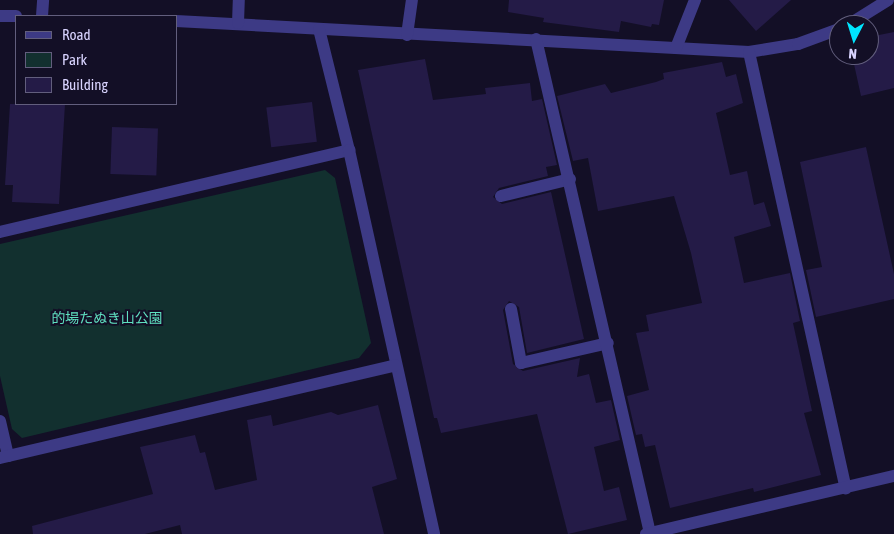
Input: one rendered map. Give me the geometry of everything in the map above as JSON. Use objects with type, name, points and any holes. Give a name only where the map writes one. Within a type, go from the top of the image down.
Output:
[{"type":"street","points":[[42,15],[43,0]]},
{"type":"street","points":[[238,23],[239,0]]},
{"type":"street","points":[[407,35],[412,0]]},
{"type":"street","points":[[676,48],[695,0]]},
{"type":"street","points":[[864,15],[888,0]]},
{"type":"street","points":[[0,16],[15,16]]},
{"type":"street","points":[[178,21],[238,23],[407,35],[536,39],[749,52],[798,44],[829,33]]},
{"type":"street","points":[[319,29],[349,150],[395,366],[434,534]]},
{"type":"street","points":[[536,39],[608,343],[648,534],[894,476]]},
{"type":"street","points":[[749,52],[846,488]]},
{"type":"street","points":[[0,232],[349,150]]},
{"type":"street","points":[[502,196],[570,179]]},
{"type":"street","points":[[510,308],[520,363],[608,343]]},
{"type":"street","points":[[0,421],[4,457],[395,366]]},
{"type":"green space","name":"的場たぬき山公園","points":[[325,170],[335,178],[371,343],[359,358],[22,438],[12,429],[0,376],[0,244]]},
{"type":"building","points":[[509,0],[664,0],[659,25],[652,24],[651,27],[621,21],[619,32],[543,22],[544,18],[508,12]]},
{"type":"building","points":[[729,0],[791,0],[756,31]]},
{"type":"building","points":[[894,32],[894,88],[861,96],[854,65],[879,65],[879,35]]},
{"type":"building","points":[[425,59],[433,100],[486,94],[485,88],[530,83],[532,101],[542,99],[557,165],[546,167],[548,176],[499,188],[493,197],[502,204],[551,192],[584,339],[527,353],[519,307],[509,301],[503,310],[513,364],[523,371],[580,358],[577,377],[589,374],[596,403],[611,400],[620,440],[594,447],[604,491],[619,487],[627,520],[568,534],[537,414],[441,433],[437,418],[434,418],[358,70]]},
{"type":"building","points":[[722,62],[726,77],[736,74],[743,103],[716,113],[730,175],[747,171],[754,205],[764,202],[771,226],[734,237],[744,283],[790,273],[800,321],[793,323],[812,411],[804,413],[821,475],[754,492],[753,488],[670,508],[655,445],[645,447],[642,434],[636,435],[627,396],[649,390],[636,333],[649,331],[646,315],[702,303],[691,253],[674,196],[598,211],[588,158],[573,161],[557,96],[605,84],[611,93],[664,79],[663,73]]},
{"type":"building","points":[[312,102],[317,142],[271,147],[266,108]]},
{"type":"building","points":[[10,104],[65,105],[59,204],[12,202],[13,185],[5,185]]},
{"type":"building","points":[[112,127],[158,129],[156,176],[110,174]]},
{"type":"building","points":[[866,147],[894,274],[894,299],[816,317],[806,270],[822,267],[800,162]]},
{"type":"building","points":[[378,405],[397,479],[372,487],[384,534],[182,534],[180,525],[145,534],[33,534],[32,526],[153,494],[140,447],[195,435],[200,453],[205,452],[215,490],[257,480],[247,420],[271,415],[273,426],[331,412],[338,415]]}]
